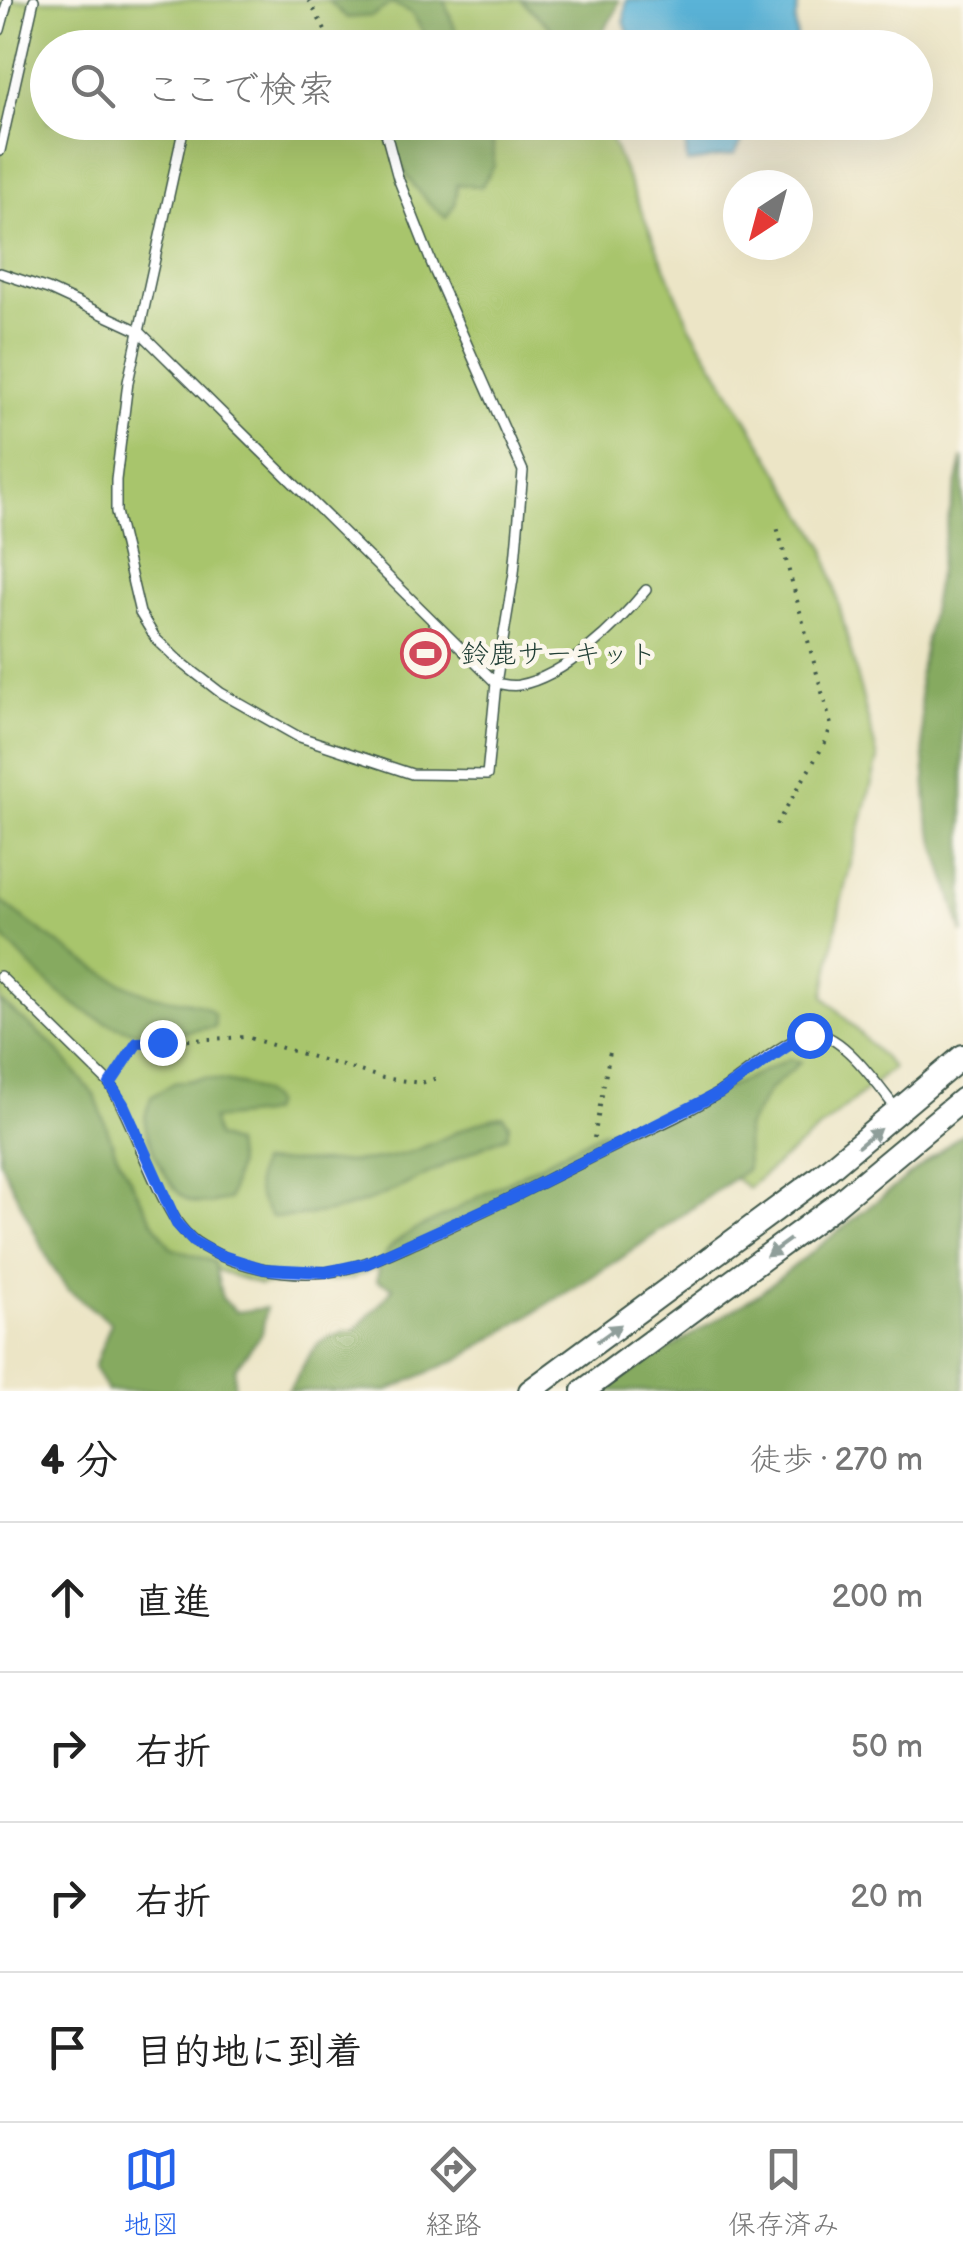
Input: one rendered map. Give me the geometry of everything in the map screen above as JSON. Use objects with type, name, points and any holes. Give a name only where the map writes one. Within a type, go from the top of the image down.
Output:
[{"type":"street","points":[[530,1391],[818,1179],[963,1056]]},
{"type":"street","points":[[583,1391],[832,1208],[963,1099]]},
{"type":"lane","points":[[0,30],[8,0]]},
{"type":"lane","points":[[0,151],[34,0]]},
{"type":"lane","points":[[181,140],[120,436],[116,512],[140,613],[177,660],[221,692],[297,736],[412,774],[487,775],[496,683],[514,573],[523,471],[435,272],[387,140]]},
{"type":"lane","points":[[0,272],[140,331],[496,683],[517,686],[569,660],[604,636],[646,590]]},
{"type":"lane","points":[[0,976],[110,1084],[123,1104],[177,1224],[194,1242],[219,1255],[264,1269],[326,1272],[365,1264],[719,1093],[796,1040],[817,1034],[842,1047],[864,1068],[899,1113]]},
{"type":"path","points":[[309,0],[326,30]]},
{"type":"path","points":[[776,825],[826,741],[831,724],[777,527]]},
{"type":"path","points":[[110,1084],[137,1043],[246,1037],[383,1078],[421,1083],[436,1078]]},
{"type":"path","points":[[590,1158],[611,1046]]},
{"type":"green space","name":"鈴鹿サーキット","points":[[0,0],[559,0],[569,30],[30,30],[30,140],[611,140],[690,326],[824,546],[878,759],[841,902],[824,996],[893,1068],[748,1188],[678,1136],[351,1279],[260,1285],[171,1254],[0,1006]]},
{"type":"green space","points":[[327,0],[444,0],[455,30],[422,30],[411,12],[392,3],[372,16],[347,18]]},
{"type":"green space","points":[[521,0],[619,0],[603,30],[552,30]]},
{"type":"green space","points":[[390,140],[493,140],[494,166],[481,187],[457,184],[455,204],[446,218],[424,197]]},
{"type":"green space","points":[[963,457],[963,934],[928,820],[919,677]]},
{"type":"green space","points":[[0,900],[51,939],[130,987],[208,1009],[214,1014],[215,1027],[145,1033],[123,1029],[83,1010],[47,982],[0,933]]},
{"type":"green space","points":[[0,1001],[53,1045],[95,1096],[116,1153],[171,1248],[214,1262],[222,1298],[236,1312],[266,1308],[262,1333],[235,1368],[234,1391],[107,1391],[94,1367],[111,1323],[67,1289],[51,1265],[0,1161]]},
{"type":"green space","points":[[789,1059],[801,1062],[769,1090],[746,1128],[747,1169],[620,1259],[461,1358],[387,1391],[288,1391],[320,1343],[355,1330],[390,1291],[393,1287],[377,1281],[380,1264],[387,1251],[409,1233],[602,1132],[677,1111]]},
{"type":"green space","points":[[204,1078],[251,1087],[273,1103],[270,1112],[212,1119],[216,1137],[234,1144],[237,1165],[229,1200],[204,1203],[190,1201],[167,1178],[154,1153],[145,1120],[151,1097],[174,1083]]},
{"type":"green space","points":[[503,1116],[509,1124],[507,1136],[394,1190],[339,1210],[272,1217],[257,1192],[260,1163],[382,1159]]},
{"type":"green space","points":[[963,1133],[963,1391],[600,1391],[760,1293]]},
{"type":"water","points":[[626,0],[799,0],[796,30],[627,30]]},
{"type":"water","points":[[685,140],[743,140],[735,154],[687,163]]},
{"type":"place","name":"鈴鹿サーキット","points":[[426,653]]},
{"type":"route","points":[[162,1042],[137,1043],[110,1084],[123,1104],[177,1224],[194,1242],[239,1262],[264,1269],[326,1272],[365,1264],[517,1195],[719,1093],[809,1035]]}]
